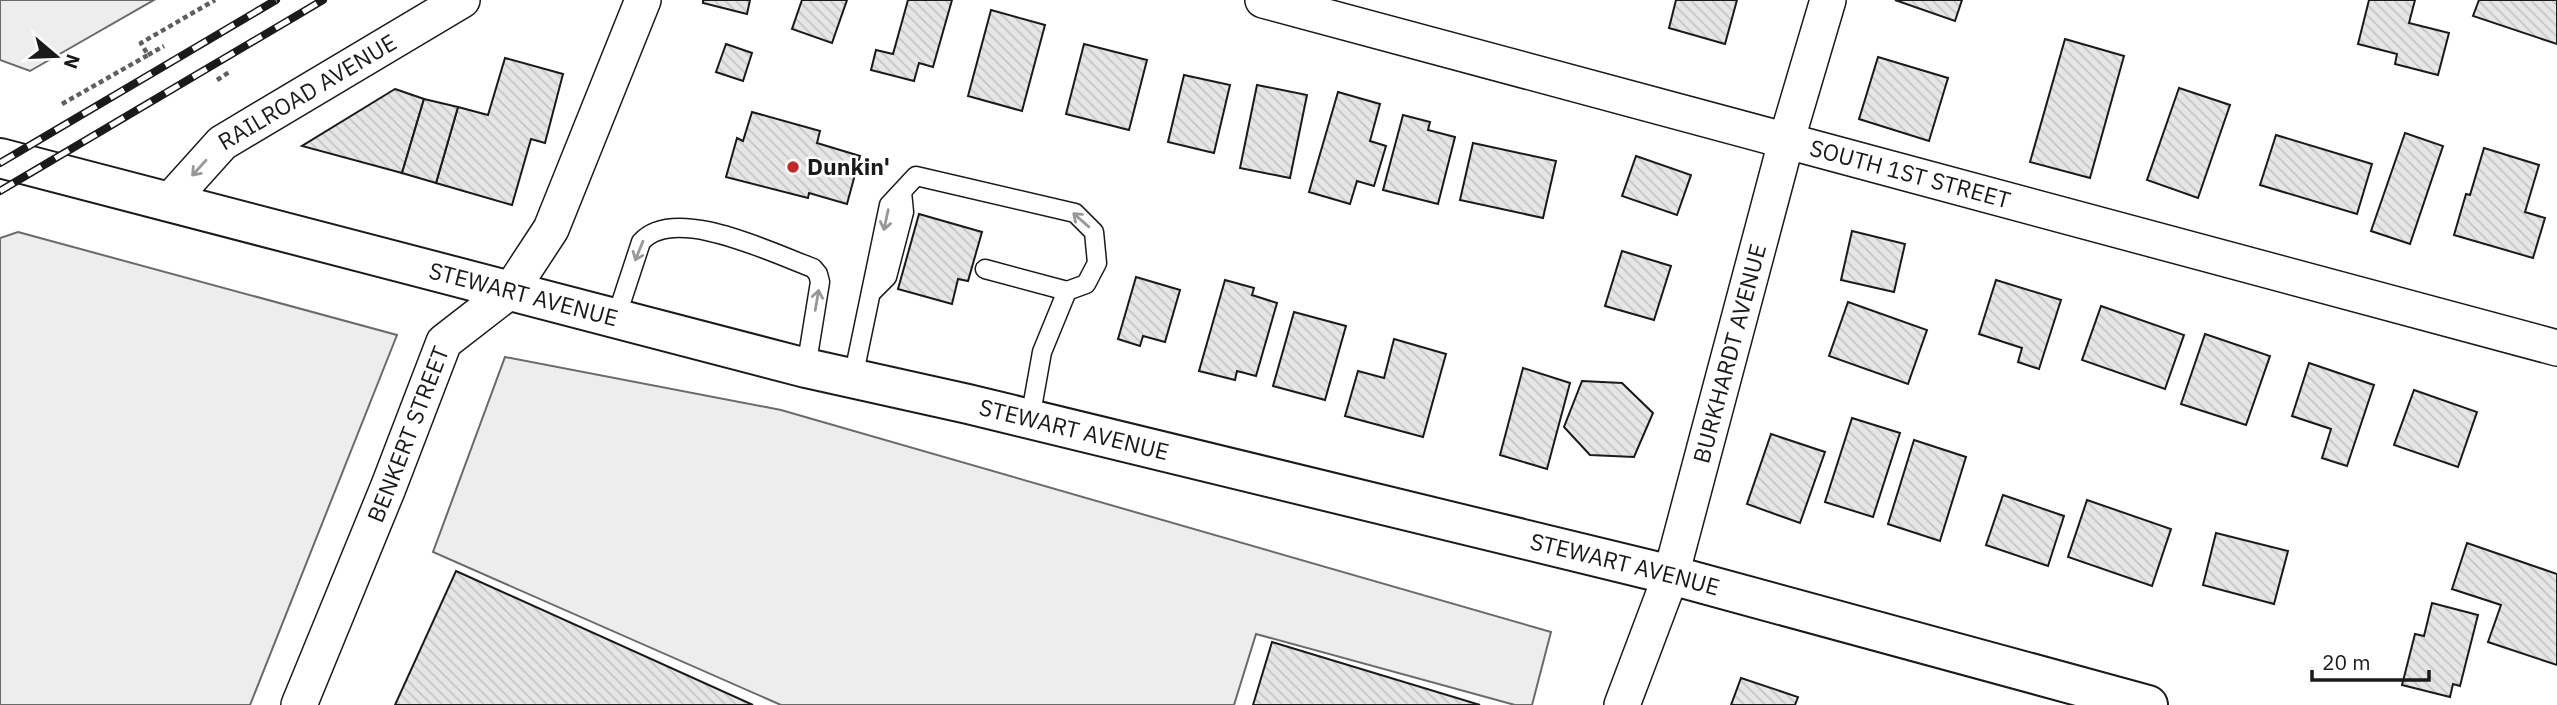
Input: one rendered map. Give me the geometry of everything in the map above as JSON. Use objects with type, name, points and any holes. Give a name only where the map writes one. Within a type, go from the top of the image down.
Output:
[{"type":"main road","name":"STEWART AVENUE","points":[[0,159],[806,368],[1030,419],[1671,575],[2095,699],[2148,705]]},
{"type":"street","name":"RAILROAD AVENUE","points":[[168,203],[222,143],[462,0]]},
{"type":"street","name":"BENKERT STREET","points":[[299,705],[388,488],[444,342],[511,290],[551,229],[643,0]]},
{"type":"street","name":"SOUTH 1ST STREET","points":[[1263,0],[2557,348]]},
{"type":"street","name":"BURKHARDT AVENUE","points":[[1622,705],[1671,575],[1786,142],[1828,0]]},
{"type":"lane","points":[[853,378],[889,205],[916,176],[1075,213],[1094,232],[1097,262],[1086,284],[1067,291],[985,269]]},
{"type":"lane","points":[[616,318],[641,242],[648,234],[678,226],[713,232],[813,268],[818,274],[820,282],[806,368]]},
{"type":"lane","points":[[1030,419],[1042,352],[1067,291]]},
{"type":"path","points":[[148,55],[141,43],[215,0]]},
{"type":"path","points":[[62,104],[164,46]]},
{"type":"path","points":[[217,80],[232,71]]},
{"type":"shaded area","points":[[0,0],[154,0],[30,71],[0,60]]},
{"type":"shaded area","points":[[18,232],[397,335],[250,705],[0,705],[0,238]]},
{"type":"shaded area","points":[[505,357],[781,410],[1551,632],[1532,705],[1515,705],[1256,634],[1234,705],[781,705],[433,552]]},
{"type":"building","points":[[703,0],[750,0],[747,14],[703,3]]},
{"type":"building","points":[[802,0],[847,0],[832,43],[792,29]]},
{"type":"building","points":[[908,0],[952,0],[933,67],[919,63],[914,81],[871,70],[876,50],[893,54]]},
{"type":"building","points":[[1676,0],[1737,0],[1725,44],[1669,28]]},
{"type":"building","points":[[1895,0],[1962,0],[1955,21]]},
{"type":"building","points":[[2369,0],[2415,0],[2409,23],[2449,33],[2438,75],[2395,64],[2397,54],[2358,44]]},
{"type":"building","points":[[2479,0],[2557,0],[2557,44],[2473,16]]},
{"type":"building","points":[[991,10],[1045,25],[1022,111],[968,96]]},
{"type":"building","points":[[2065,39],[2124,56],[2090,178],[2030,162]]},
{"type":"building","points":[[726,44],[752,53],[743,81],[716,72]]},
{"type":"building","points":[[1084,44],[1147,60],[1129,130],[1066,114]]},
{"type":"building","points":[[1878,57],[1948,78],[1929,141],[1859,119]]},
{"type":"building","points":[[505,58],[563,74],[545,143],[531,139],[512,205],[436,183],[458,107],[488,115]]},
{"type":"building","points":[[1184,75],[1230,85],[1214,153],[1168,142]]},
{"type":"building","points":[[1257,85],[1307,95],[1290,178],[1240,168]]},
{"type":"building","points":[[2179,88],[2230,105],[2198,198],[2147,180]]},
{"type":"building","points":[[395,89],[424,99],[402,173],[302,146]]},
{"type":"building","points":[[1338,92],[1380,104],[1370,141],[1386,146],[1374,186],[1357,181],[1350,204],[1309,192]]},
{"type":"building","points":[[424,99],[458,107],[436,183],[402,173]]},
{"type":"building","name":"Dunkin'","points":[[752,112],[820,131],[817,143],[860,156],[847,204],[809,193],[808,198],[726,177],[737,138],[743,141]]},
{"type":"building","points":[[1403,115],[1430,122],[1428,130],[1455,137],[1438,204],[1383,190]]},
{"type":"building","points":[[2405,133],[2443,146],[2410,244],[2371,231]]},
{"type":"building","points":[[2276,135],[2372,164],[2357,214],[2260,185]]},
{"type":"building","points":[[1473,143],[1556,161],[1543,218],[1460,200]]},
{"type":"building","points":[[2484,148],[2539,165],[2525,212],[2545,218],[2533,258],[2454,235]]},
{"type":"building","points":[[1636,156],[1691,175],[1677,215],[1622,196]]},
{"type":"building","points":[[919,214],[982,232],[968,281],[958,279],[952,304],[898,289]]},
{"type":"building","points":[[1852,231],[1905,244],[1894,292],[1841,280]]},
{"type":"building","points":[[1622,251],[1671,266],[1654,320],[1605,306]]},
{"type":"building","points":[[1136,277],[1180,290],[1165,342],[1143,336],[1140,346],[1118,339]]},
{"type":"building","points":[[1225,280],[1254,288],[1252,295],[1277,303],[1256,376],[1237,371],[1235,380],[1199,371]]},
{"type":"building","points":[[1996,280],[2061,300],[2039,369],[2018,362],[2022,348],[1979,334]]},
{"type":"building","points":[[1848,302],[1927,330],[1908,384],[1829,356]]},
{"type":"building","points":[[2101,306],[2184,335],[2165,389],[2082,360]]},
{"type":"building","points":[[1294,312],[1346,326],[1325,400],[1273,386]]},
{"type":"building","points":[[2205,334],[2270,356],[2246,425],[2181,404]]},
{"type":"building","points":[[1394,339],[1446,354],[1423,437],[1345,416],[1358,371],[1384,378]]},
{"type":"building","points":[[2309,363],[2374,385],[2347,466],[2322,458],[2331,429],[2292,416]]},
{"type":"building","points":[[1523,368],[1570,383],[1547,469],[1500,455]]},
{"type":"building","points":[[1582,381],[1622,383],[1653,413],[1634,457],[1590,455],[1564,427]]},
{"type":"building","points":[[2414,390],[2477,412],[2458,467],[2394,445]]},
{"type":"building","points":[[1852,418],[1900,433],[1873,517],[1825,502]]},
{"type":"building","points":[[1771,434],[1825,452],[1800,523],[1747,504]]},
{"type":"building","points":[[1914,440],[1966,457],[1940,541],[1888,524]]},
{"type":"building","points":[[2003,495],[2064,516],[2048,566],[1986,545]]},
{"type":"building","points":[[2087,500],[2171,529],[2152,586],[2068,557]]},
{"type":"building","points":[[2216,533],[2288,551],[2274,604],[2203,585]]},
{"type":"building","points":[[2467,543],[2557,574],[2557,665],[2488,642],[2501,605],[2452,589]]},
{"type":"building","points":[[456,571],[753,705],[395,705]]},
{"type":"building","points":[[2432,603],[2478,615],[2460,686],[2453,684],[2450,697],[2402,685],[2415,634],[2424,636]]},
{"type":"building","points":[[1272,642],[1480,705],[1253,705]]},
{"type":"building","points":[[1741,678],[1798,697],[1795,705],[1731,705]]},
{"type":"railway","points":[[0,163],[276,0]]},
{"type":"railway","points":[[0,191],[323,0]]},
{"type":"place","name":"Dunkin'","points":[[793,167]]}]
